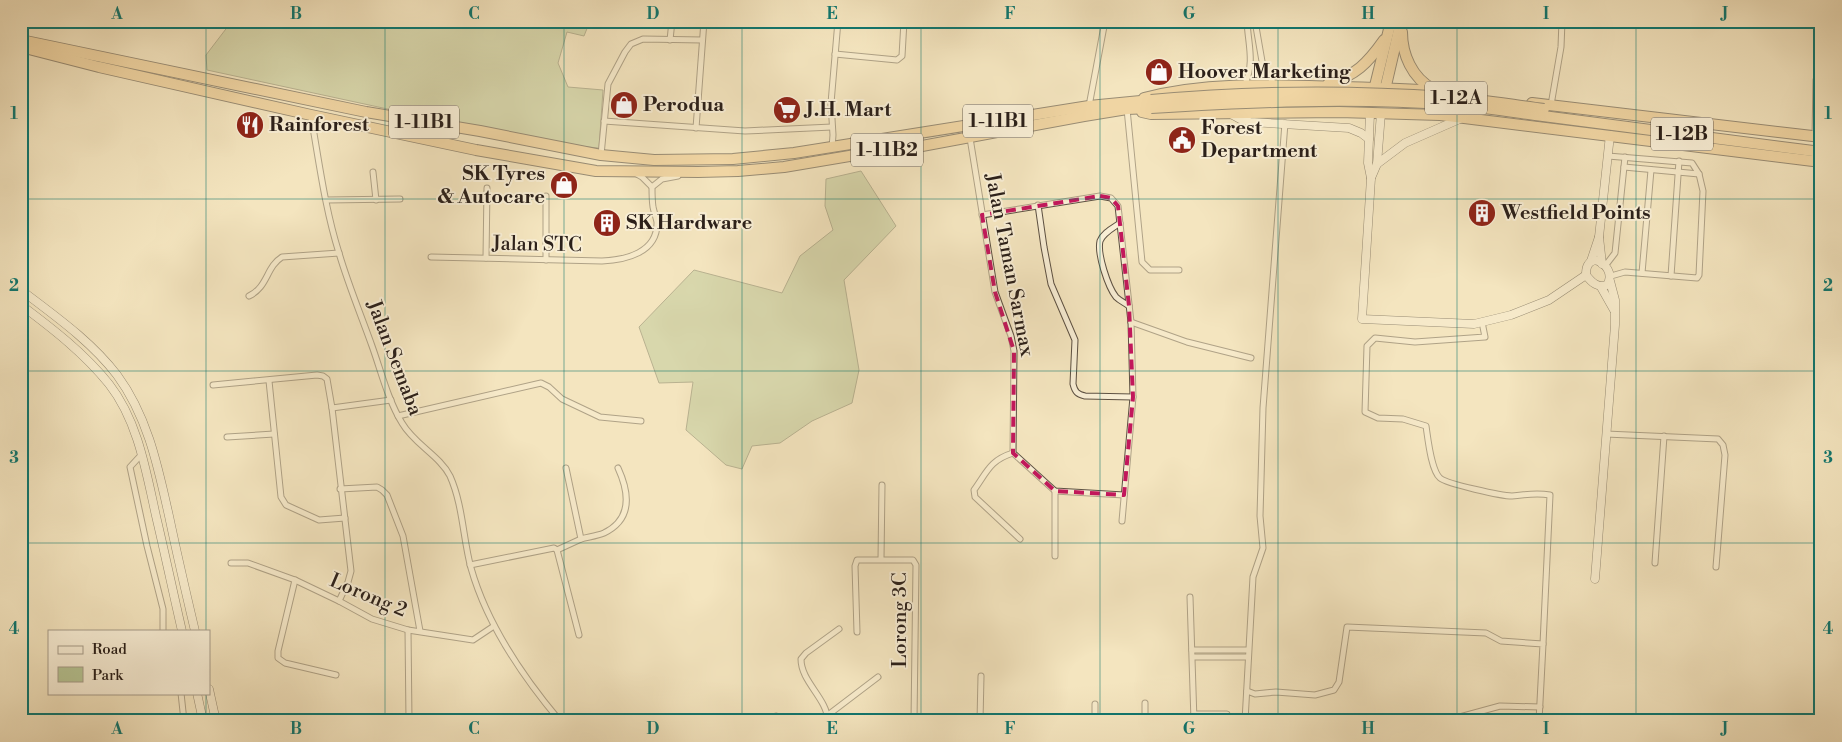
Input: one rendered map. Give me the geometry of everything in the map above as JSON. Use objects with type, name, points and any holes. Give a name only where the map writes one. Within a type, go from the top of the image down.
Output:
[{"type":"highway","points":[[1370,113],[1391,21]]},
{"type":"highway","points":[[1382,113],[1376,88],[1402,21]]},
{"type":"highway","points":[[1402,21],[1402,44],[1409,64],[1422,81],[1437,90]]},
{"type":"highway","points":[[1322,86],[1360,70],[1387,35]]},
{"type":"highway","name":"1-11B1","points":[[21,40],[366,112],[480,131],[601,155],[665,161],[734,159],[832,148],[1090,106],[1129,105]]},
{"type":"highway","name":"1-11B2","points":[[21,47],[99,67],[311,115],[476,150],[581,169],[622,171],[738,171],[784,166],[970,138],[1129,105],[1151,104],[1231,93],[1376,88]]},
{"type":"highway","points":[[1129,105],[1166,92],[1222,85],[1245,84],[1437,90],[1819,140]]},
{"type":"highway","points":[[1339,112],[1347,104],[1349,97],[1346,90],[1342,87]]},
{"type":"highway","name":"1-12A","points":[[1376,88],[1819,140]]},
{"type":"highway","name":"1-12B","points":[[1376,88],[1453,105],[1821,152]]},
{"type":"highway","points":[[1393,113],[1390,109],[1389,101],[1396,88]]},
{"type":"highway","points":[[1129,105],[1150,114],[1339,112],[1440,115],[1821,162]]},
{"type":"highway","points":[[476,150],[520,152],[520,146],[515,141],[480,131]]},
{"type":"street","points":[[670,40],[672,21]]},
{"type":"street","points":[[696,128],[704,21]]},
{"type":"street","points":[[832,148],[832,103],[838,21]]},
{"type":"street","points":[[835,54],[897,60],[902,56],[904,21]]},
{"type":"street","points":[[1090,106],[1105,21]]},
{"type":"street","points":[[1245,84],[1250,74],[1252,62],[1247,21]]},
{"type":"street","points":[[1255,21],[1263,67],[1274,85]]},
{"type":"street","points":[[1550,105],[1561,47],[1562,21]]},
{"type":"street","points":[[601,155],[608,84],[631,44],[643,39],[702,40]]},
{"type":"street","points":[[1252,62],[1258,65],[1262,61]]},
{"type":"street","points":[[1819,140],[1816,80],[1821,66]]},
{"type":"street","points":[[1129,105],[1142,262],[1150,270],[1179,270]]},
{"type":"street","points":[[1229,112],[1244,121],[1349,128],[1361,132],[1369,139]]},
{"type":"street","points":[[1370,113],[1368,163],[1371,178],[1362,319],[1474,324],[1511,315],[1549,300],[1586,275]]},
{"type":"street","points":[[1371,178],[1376,164],[1382,113]]},
{"type":"street","name":"Jalan Semaba","points":[[311,115],[338,253],[391,400],[410,436],[449,474],[456,491],[470,565],[478,593],[494,626],[539,696],[560,721]]},
{"type":"street","points":[[1376,164],[1405,143],[1464,118]]},
{"type":"street","points":[[604,121],[744,131],[832,127]]},
{"type":"street","points":[[1246,721],[1253,577],[1263,548],[1260,516],[1263,408],[1285,123]]},
{"type":"street","points":[[833,135],[845,145]]},
{"type":"street","points":[[1608,156],[1692,163],[1699,174],[1704,190],[1699,275],[1695,278],[1625,272],[1610,278],[1607,285],[1601,287],[1595,285],[1586,275],[1586,270],[1599,237],[1610,135]]},
{"type":"street","name":"Jalan Taman Sarmax","points":[[970,138],[995,292],[1011,336],[1014,350],[1013,452]]},
{"type":"street","points":[[1604,265],[1615,253],[1625,157]]},
{"type":"street","points":[[1671,276],[1679,161]]},
{"type":"street","points":[[1624,167],[1699,174]]},
{"type":"street","points":[[1642,273],[1651,170]]},
{"type":"street","points":[[622,171],[635,173],[652,187],[662,179],[698,172]]},
{"type":"street","points":[[373,172],[376,200]]},
{"type":"street","name":"Jalan STC","points":[[431,257],[618,260],[631,257],[645,249],[653,239],[657,228],[652,187]]},
{"type":"street","points":[[486,258],[487,188]]},
{"type":"street","points":[[546,196],[546,260]]},
{"type":"street","points":[[982,215],[1105,196],[1115,201],[1118,206],[1131,322],[1133,397],[1122,521]]},
{"type":"street","points":[[327,200],[400,199]]},
{"type":"street","points":[[1038,205],[1051,284],[1076,340],[1074,391],[1085,396],[1133,397]]},
{"type":"street","points":[[1120,224],[1103,236],[1100,249],[1104,270],[1113,291],[1117,297],[1129,306]]},
{"type":"street","points":[[1595,579],[1615,312],[1615,300],[1610,278],[1604,265],[1599,237]]},
{"type":"street","points":[[248,296],[264,284],[275,262],[282,257],[338,253]]},
{"type":"street","points":[[1591,261],[1599,261],[1604,265]]},
{"type":"street","points":[[1601,287],[1615,312]]},
{"type":"street","points":[[21,290],[89,345],[117,376],[137,408],[155,455],[195,630]]},
{"type":"street","points":[[21,305],[76,349],[110,386],[130,419],[142,454],[182,630]]},
{"type":"street","points":[[1131,322],[1187,342],[1251,358]]},
{"type":"street","points":[[1482,322],[1485,337],[1415,342],[1375,338],[1367,346],[1365,412],[1378,418],[1403,419],[1426,426],[1434,465],[1440,478],[1452,484],[1511,496],[1537,492],[1550,495],[1539,721]]},
{"type":"street","points":[[213,385],[323,376],[327,379],[351,572],[339,600]]},
{"type":"street","points":[[269,381],[283,502],[319,520],[345,518]]},
{"type":"street","points":[[398,416],[541,383],[550,387],[562,399],[600,417],[641,421]]},
{"type":"street","points":[[332,408],[391,400]]},
{"type":"street","points":[[226,437],[274,434]]},
{"type":"street","points":[[1606,434],[1718,439],[1723,445],[1725,454],[1716,567]]},
{"type":"street","points":[[1655,563],[1664,436]]},
{"type":"street","points":[[1020,539],[975,497],[974,490],[995,461],[1001,456],[1013,452],[1055,491],[1124,495]]},
{"type":"street","points":[[142,454],[130,467],[146,546],[163,609],[163,630]]},
{"type":"street","points":[[566,468],[581,540]]},
{"type":"street","points":[[470,565],[554,548],[557,550],[603,533],[616,526],[622,518],[627,497],[625,484],[618,468]]},
{"type":"street","points":[[881,559],[882,485]]},
{"type":"street","points":[[340,489],[377,487],[387,495],[403,536],[420,631]]},
{"type":"street","points":[[1055,491],[1055,556]]},
{"type":"street","points":[[557,550],[579,635]]},
{"type":"street","name":"Lorong 3C","points":[[857,632],[856,561],[859,559],[913,560],[916,564],[914,721]]},
{"type":"street","name":"Lorong 2","points":[[230,563],[248,563],[295,580],[339,600],[372,619],[408,630],[472,640],[494,626]]},
{"type":"street","points":[[295,580],[278,658],[284,663],[336,675]]},
{"type":"street","points":[[1190,598],[1194,721]]},
{"type":"street","points":[[1247,691],[1256,694],[1276,692],[1315,695],[1334,690],[1340,675],[1347,627],[1486,633],[1501,641],[1543,644]]},
{"type":"street","points":[[838,629],[806,653],[801,659],[801,669],[828,718],[878,677]]},
{"type":"street","points":[[324,720],[409,719],[408,630]]},
{"type":"street","points":[[1192,650],[1248,650]]},
{"type":"street","points":[[1193,657],[1248,657]]},
{"type":"street","points":[[980,676],[980,721]]},
{"type":"street","points":[[181,694],[184,721]]},
{"type":"street","points":[[197,694],[204,721]]},
{"type":"street","points":[[210,694],[216,721]]},
{"type":"street","points":[[1145,703],[1145,721]]},
{"type":"street","points":[[1095,704],[1095,721]]},
{"type":"street","points":[[1445,721],[1500,706],[1540,707]]},
{"type":"street","points":[[1818,721],[1820,712]]},
{"type":"street","points":[[1194,714],[1228,714],[1229,721]]},
{"type":"street","points":[[1214,714],[1214,721]]},
{"type":"highlighted area","points":[[1100,196],[1111,198],[1118,206],[1129,306],[1133,397],[1124,495],[1055,491],[1013,453],[1014,351],[995,292],[982,215]]},
{"type":"green space","points":[[232,21],[590,21],[584,36],[567,32],[558,63],[568,87],[603,90],[599,148],[545,143],[207,70],[206,55]]},
{"type":"green space","points":[[861,171],[896,226],[844,280],[859,370],[852,403],[812,421],[780,443],[752,446],[742,469],[726,465],[686,430],[693,382],[659,383],[639,327],[694,270],[782,293],[800,256],[833,230],[825,206],[826,179]]},
{"type":"place","name":"Hoover Marketing","points":[[1159,72]]},
{"type":"place","name":"Perodua","points":[[624,105]]},
{"type":"place","name":"J.H. Mart","points":[[787,110]]},
{"type":"place","name":"Rainforest","points":[[250,125]]},
{"type":"place","name":"Forest Department","points":[[1182,140]]},
{"type":"place","name":"SK Tyres & Autocare","points":[[564,185]]},
{"type":"place","name":"Westfield Points","points":[[1482,213]]},
{"type":"place","name":"SK Hardware","points":[[607,223]]}]
